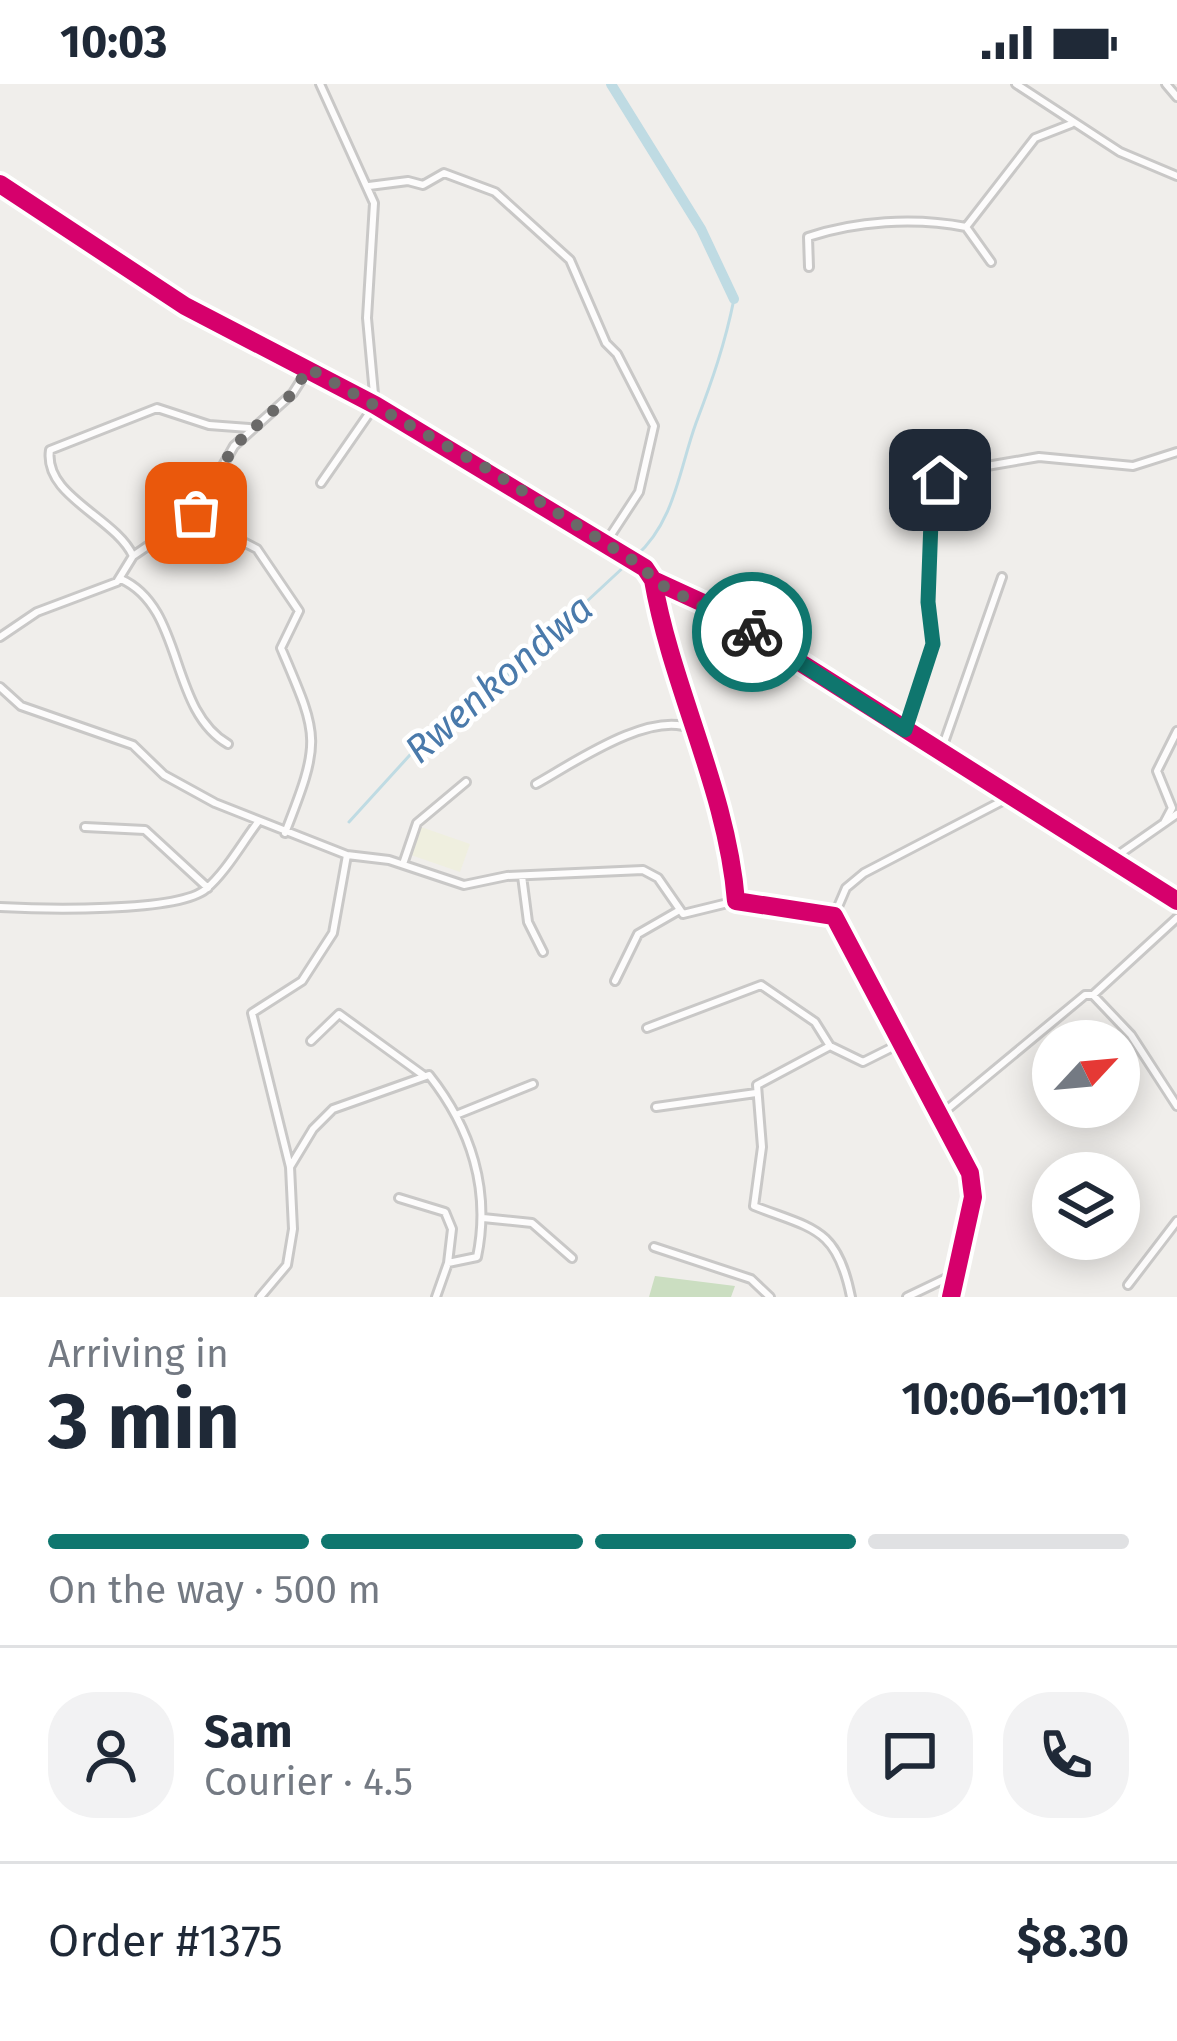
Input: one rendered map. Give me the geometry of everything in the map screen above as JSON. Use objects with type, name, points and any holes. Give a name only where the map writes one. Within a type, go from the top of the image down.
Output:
[{"type":"street","points":[[320,84],[374,203],[367,319],[375,405],[322,483]]},
{"type":"street","points":[[1016,84],[1071,124],[1177,176]]},
{"type":"street","points":[[1166,84],[1177,98]]},
{"type":"street","points":[[966,227],[1035,138],[1071,124]]},
{"type":"street","points":[[369,186],[408,181],[423,185],[444,173],[485,186],[570,260],[606,343],[617,353],[654,426],[639,492],[605,544]]},
{"type":"street","points":[[0,184],[185,306],[375,405],[645,568],[692,729],[711,777],[736,902]]},
{"type":"street","points":[[374,203],[388,187]]},
{"type":"street","points":[[809,267],[806,239],[836,226],[861,229],[922,220],[966,227],[991,262]]},
{"type":"street","points":[[0,637],[37,612],[101,592],[120,578],[133,556],[193,516],[249,428],[293,393],[308,368]]},
{"type":"street","points":[[133,556],[123,537],[56,480],[48,466],[50,450],[157,408],[209,425],[249,428]]},
{"type":"street","points":[[905,730],[933,644],[928,602],[932,494],[940,480],[952,472],[1039,457],[1133,466],[1177,452]]},
{"type":"street","points":[[193,516],[257,550],[299,610],[281,648],[303,691],[315,744],[285,833]]},
{"type":"street","points":[[941,751],[1002,577]]},
{"type":"street","points":[[120,578],[141,588],[154,605],[166,627],[170,652],[206,726],[228,744]]},
{"type":"street","points":[[652,580],[714,608],[1177,901]]},
{"type":"street","points":[[0,687],[21,706],[133,745],[164,776],[258,822],[347,855],[403,864],[464,886],[522,876],[643,870],[658,878],[678,911]]},
{"type":"street","points":[[536,784],[618,739],[670,725],[692,729]]},
{"type":"street","points":[[1163,823],[1172,808],[1156,771],[1177,731]]},
{"type":"street","points":[[403,864],[417,823],[466,782]]},
{"type":"street","points":[[834,916],[846,888],[864,873],[1013,795]]},
{"type":"street","points":[[1114,859],[1177,814]]},
{"type":"street","points":[[0,907],[102,910],[181,900],[208,887],[258,822]]},
{"type":"street","points":[[85,827],[145,830],[208,887]]},
{"type":"street","points":[[260,1297],[289,1261],[290,1167],[252,1013],[302,981],[333,933],[347,855]]},
{"type":"street","points":[[522,876],[530,928],[543,952]]},
{"type":"street","points":[[615,981],[638,934],[678,911],[736,902],[834,916]]},
{"type":"street","points":[[834,916],[974,1189],[951,1297]]},
{"type":"street","points":[[939,1116],[1084,995],[1093,995],[1177,918]]},
{"type":"street","points":[[647,1028],[761,985],[815,1022],[830,1046],[863,1062],[902,1043]]},
{"type":"street","points":[[1093,995],[1131,1035],[1177,1106]]},
{"type":"street","points":[[310,1041],[339,1014],[432,1078],[456,1115],[479,1174],[483,1218],[476,1259],[448,1263]]},
{"type":"street","points":[[830,1046],[761,1082],[756,1094],[762,1147],[754,1206],[802,1222],[833,1244],[844,1265],[850,1297]]},
{"type":"street","points":[[290,1167],[313,1129],[333,1109],[423,1075]]},
{"type":"street","points":[[456,1115],[533,1084]]},
{"type":"street","points":[[656,1107],[756,1094]]},
{"type":"street","points":[[399,1198],[446,1212],[452,1229],[448,1263],[436,1297]]},
{"type":"street","points":[[483,1218],[532,1223],[572,1258]]},
{"type":"street","points":[[1128,1285],[1177,1221]]},
{"type":"street","points":[[655,1247],[751,1279],[770,1297]]},
{"type":"street","points":[[907,1297],[955,1274]]},
{"type":"green space","points":[[421,827],[470,844],[460,872],[411,855]]},
{"type":"green space","points":[[655,1276],[735,1286],[731,1297],[649,1297]]},
{"type":"waterway","name":"Rwenkondwa","points":[[611,84],[701,229],[734,299]]},
{"type":"waterway","name":"Rwenkondwa","points":[[636,556],[659,527],[674,494],[734,299]]},
{"type":"waterway","name":"Rwenkondwa","points":[[349,822],[439,723],[496,686],[628,563]]},
{"type":"cycle path","points":[[0,184],[185,306],[375,405],[645,568],[653,580],[714,608],[1177,901]]},
{"type":"cycle path","points":[[653,580],[722,819],[736,901],[834,916],[970,1173],[973,1197],[951,1297]]},
{"type":"way so far","points":[[196,513],[228,453],[249,428],[293,393],[308,368],[486,468],[645,568],[652,580],[714,608],[752,632]]},
{"type":"route","points":[[752,632],[905,730],[933,644],[928,602],[932,494],[940,480]]}]
